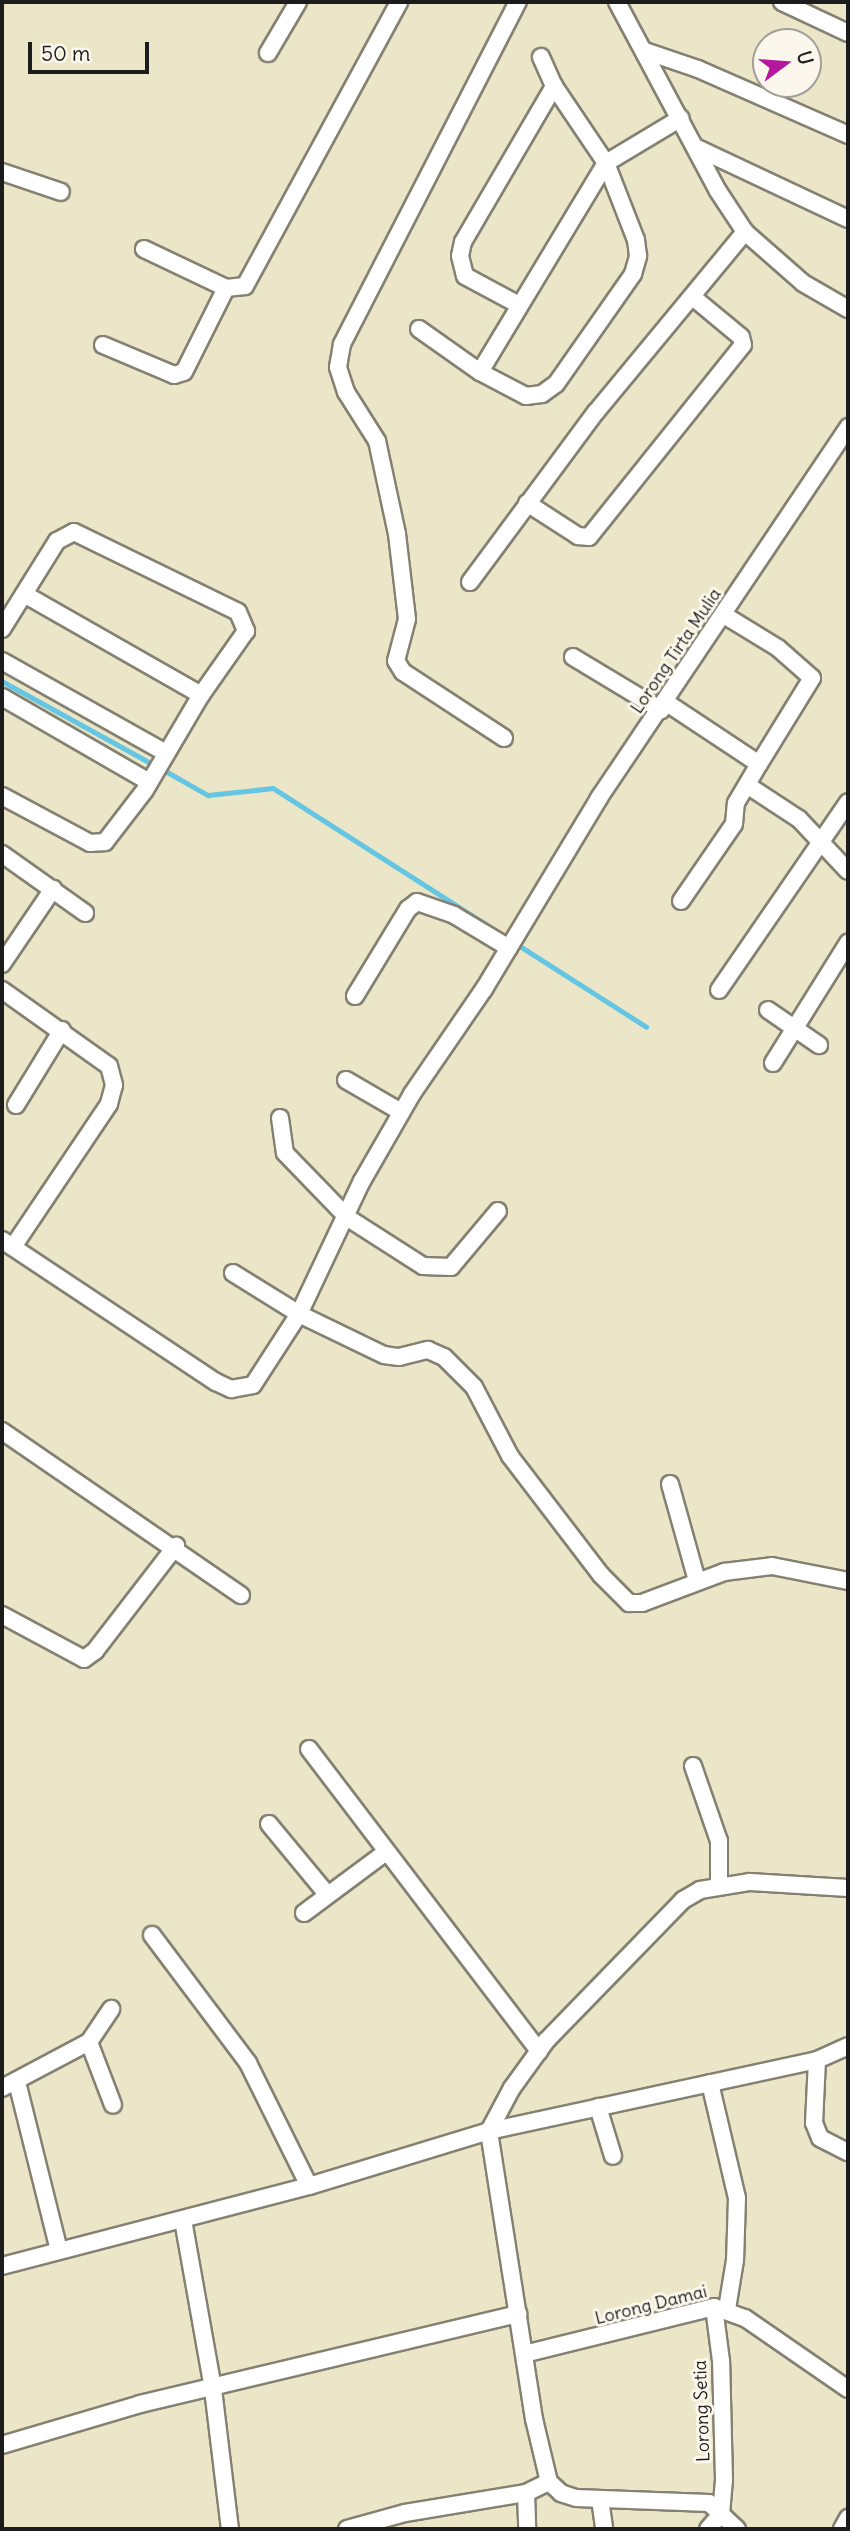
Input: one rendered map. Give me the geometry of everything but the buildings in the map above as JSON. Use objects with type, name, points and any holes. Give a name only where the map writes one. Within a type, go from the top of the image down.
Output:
[{"type":"street","points":[[268,53],[298,2]]},
{"type":"street","points":[[144,249],[226,288],[245,286],[399,2]]},
{"type":"street","points":[[504,738],[403,672],[396,662],[407,619],[397,534],[377,441],[346,392],[338,367],[342,344],[518,2]]},
{"type":"street","points":[[617,2],[745,232],[803,283],[848,309]]},
{"type":"street","points":[[786,3],[848,33]]},
{"type":"street","points":[[645,51],[709,73],[848,135]]},
{"type":"street","points":[[419,329],[480,372],[526,396],[542,394],[556,384],[633,274],[636,240],[606,163],[554,86],[541,57]]},
{"type":"street","points":[[519,304],[465,276],[460,256],[463,242],[554,86]]},
{"type":"street","points":[[480,372],[606,163],[681,118]]},
{"type":"street","points":[[697,148],[848,219]]},
{"type":"street","points":[[2,172],[61,192]]},
{"type":"street","points":[[470,582],[596,412],[694,298],[745,232]]},
{"type":"street","points":[[103,345],[174,374],[184,372],[226,288]]},
{"type":"street","points":[[527,503],[578,536],[589,537],[743,345],[741,337],[694,298]]},
{"type":"street","name":"Lorong Tirta Mulia","points":[[7,1244],[231,1389],[253,1385],[299,1314],[348,1218],[362,1181],[401,1112],[510,947],[599,798],[664,707],[848,427]]},
{"type":"street","points":[[2,629],[57,541],[74,532],[238,612],[246,631],[201,695],[152,779],[100,845],[2,796]]},
{"type":"street","points":[[24,594],[201,695]]},
{"type":"street","points":[[681,901],[734,824],[734,808],[812,678],[789,656],[724,615]]},
{"type":"street","points":[[573,657],[759,764]]},
{"type":"street","points":[[2,661],[165,756]]},
{"type":"street","points":[[2,696],[152,779]]},
{"type":"street","points":[[747,785],[799,819],[848,871]]},
{"type":"street","points":[[719,990],[848,803]]},
{"type":"street","points":[[2,854],[85,913]]},
{"type":"street","points":[[2,964],[53,889]]},
{"type":"street","points":[[355,996],[408,909],[417,902],[454,915],[510,947]]},
{"type":"street","points":[[773,1063],[848,943]]},
{"type":"street","points":[[2,990],[62,1030],[109,1066],[114,1085],[110,1104],[7,1244]]},
{"type":"street","points":[[768,1010],[819,1045]]},
{"type":"street","points":[[16,1105],[62,1030]]},
{"type":"street","points":[[346,1080],[401,1112]]},
{"type":"street","points":[[280,1118],[285,1153],[348,1218],[424,1266],[440,1269],[457,1262],[498,1211]]},
{"type":"street","points":[[233,1273],[299,1314],[384,1355],[399,1357],[428,1350],[456,1367],[474,1387],[510,1456],[601,1575],[629,1603],[642,1603],[697,1581],[772,1566],[848,1581]]},
{"type":"street","points":[[2,1430],[176,1546],[242,1595]]},
{"type":"street","points":[[670,1484],[697,1581]]},
{"type":"street","points":[[2,1615],[84,1659],[95,1651],[176,1546]]},
{"type":"street","points":[[309,1749],[539,2051]]},
{"type":"street","points":[[692,1766],[719,1841],[719,1885]]},
{"type":"street","points":[[269,1825],[327,1894]]},
{"type":"street","points":[[304,1913],[386,1852]]},
{"type":"street","points":[[737,2529],[709,2503],[600,2499],[561,2493],[549,2482],[524,2354],[489,2131],[512,2088],[539,2051],[628,1952],[683,1900],[719,1885],[848,1888]]},
{"type":"street","points":[[152,1935],[248,2063],[309,2186]]},
{"type":"street","points":[[59,2251],[9,2085],[89,2042],[111,2009]]},
{"type":"street","points":[[89,2042],[113,2105]]},
{"type":"street","points":[[2,2266],[309,2186],[489,2131],[817,2060],[848,2046]]},
{"type":"street","points":[[817,2060],[814,2123],[820,2138],[848,2152]]},
{"type":"street","name":"Lorong Setia","points":[[710,2084],[737,2198],[735,2260],[721,2308],[722,2514]]},
{"type":"street","points":[[598,2107],[613,2156]]},
{"type":"street","points":[[183,2220],[213,2389],[230,2529]]},
{"type":"street","name":"Lorong Damai","points":[[524,2354],[721,2308],[848,2389]]},
{"type":"street","points":[[2,2445],[140,2404],[213,2389],[518,2314]]},
{"type":"street","points":[[347,2529],[405,2513],[526,2493],[549,2482]]},
{"type":"street","points":[[526,2493],[527,2529]]},
{"type":"street","points":[[600,2499],[604,2529]]},
{"type":"street","points":[[708,2529],[722,2514]]},
{"type":"street","points":[[842,2529],[848,2518]]},
{"type":"waterway","points":[[2,681],[154,765]]},
{"type":"waterway","points":[[162,769],[208,795],[273,788],[646,1027]]}]
